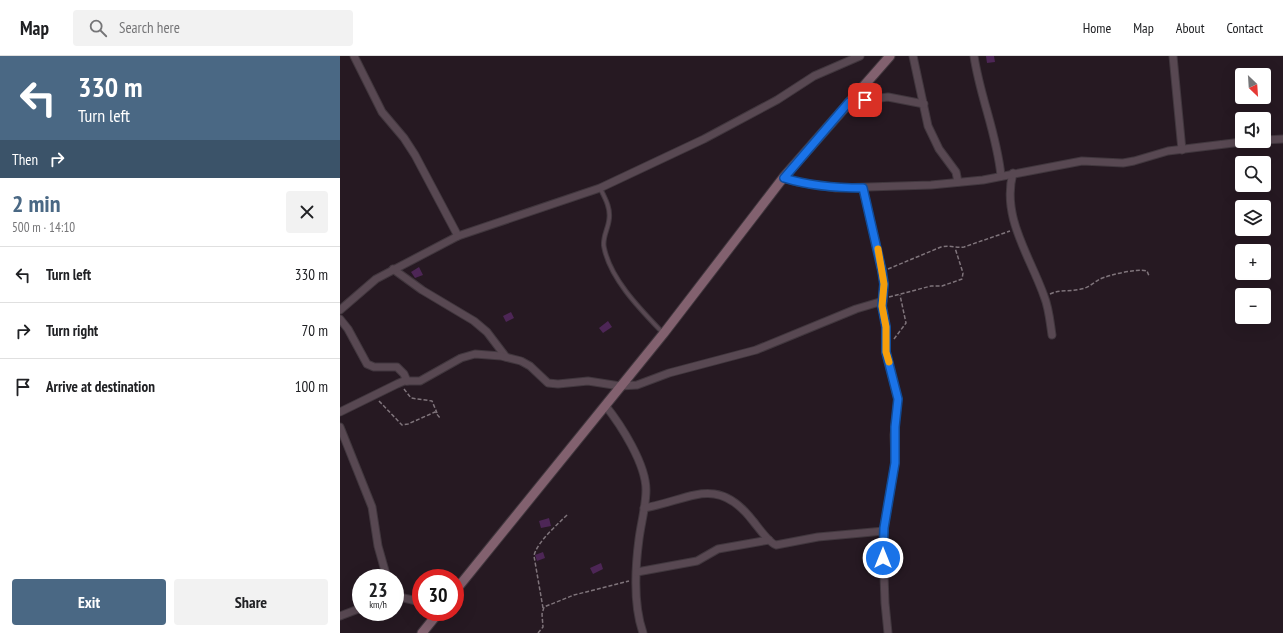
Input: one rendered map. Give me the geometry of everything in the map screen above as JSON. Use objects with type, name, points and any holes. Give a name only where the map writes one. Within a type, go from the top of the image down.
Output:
[{"type":"street","points":[[354,56],[382,112],[404,138],[415,155],[458,236]]},
{"type":"street","points":[[340,310],[376,279],[458,236],[600,188],[704,139],[777,100],[814,76],[860,56]]},
{"type":"street","points":[[464,580],[664,333],[784,178],[890,56]]},
{"type":"street","points":[[914,56],[928,126],[939,149],[956,172],[958,182]]},
{"type":"street","points":[[974,56],[979,86],[998,150],[1001,176]]},
{"type":"street","points":[[1173,56],[1182,150]]},
{"type":"street","points":[[849,102],[888,97],[924,104]]},
{"type":"street","points":[[1271,140],[1283,139]]},
{"type":"street","points":[[784,178],[816,186],[836,188],[863,188],[958,182],[1001,176],[1082,161],[1122,163],[1168,151],[1235,143]]},
{"type":"street","points":[[1013,173],[1010,183],[1009,205],[1016,228],[1044,296],[1052,335]]},
{"type":"street","points":[[863,188],[882,271],[884,284],[883,300],[886,348],[898,399],[894,435],[895,463],[884,531],[884,588],[888,633]]},
{"type":"street","points":[[393,270],[422,290],[474,321],[487,332],[506,357]]},
{"type":"street","points":[[340,412],[373,395],[404,382],[420,381],[461,358],[474,354],[506,357],[522,361],[530,366],[548,383],[558,384],[588,381],[620,386],[637,385],[669,374],[756,350],[883,300]]},
{"type":"street","points":[[340,320],[348,329],[367,364],[374,366],[396,367],[404,374],[404,382]]},
{"type":"street","points":[[605,405],[624,431],[644,474],[646,489],[639,540],[637,575],[637,612],[643,633]]},
{"type":"street","points":[[340,427],[372,507],[378,546],[384,569]]},
{"type":"street","points":[[644,508],[661,505],[690,495],[709,492],[724,495],[737,503],[769,540],[776,545],[818,537],[884,531]]},
{"type":"street","points":[[637,575],[697,560],[718,549],[769,540]]},
{"type":"street","points":[[340,616],[352,611]]},
{"type":"street","points":[[422,633],[432,621]]},
{"type":"lane","points":[[600,188],[608,203],[609,219],[603,246],[609,262],[633,300],[664,333]]},
{"type":"path","points":[[882,271],[941,248],[950,246],[964,247],[1016,228]]},
{"type":"path","points":[[883,300],[931,286],[942,286],[962,279],[963,273],[954,247]]},
{"type":"path","points":[[1044,296],[1064,290],[1084,289],[1102,278],[1129,272],[1143,270],[1147,271],[1149,276]]},
{"type":"path","points":[[886,348],[906,323],[900,295]]},
{"type":"path","points":[[404,382],[410,398],[432,401],[441,419]]},
{"type":"path","points":[[373,395],[402,424],[408,424],[437,412]]},
{"type":"path","points":[[538,633],[544,624],[534,556],[535,550],[554,527],[568,514]]},
{"type":"path","points":[[543,609],[574,595],[637,575]]},
{"type":"building","points":[[986,56],[994,56],[995,62],[987,63]]},
{"type":"building","points":[[419,267],[423,275],[415,278],[411,272]]},
{"type":"building","points":[[511,312],[514,318],[506,322],[503,316]]},
{"type":"building","points":[[608,321],[612,327],[603,333],[599,328]]},
{"type":"building","points":[[549,518],[551,526],[541,528],[539,521]]},
{"type":"building","points":[[543,552],[545,558],[537,561],[535,555]]},
{"type":"building","points":[[601,563],[603,569],[593,574],[590,568]]},
{"type":"slow traffic","points":[[878,249],[884,284],[882,306],[886,327],[886,352],[889,362]]},
{"type":"route","points":[[865,100],[849,102],[784,178],[816,186],[863,188],[882,271],[884,295],[882,306],[886,327],[886,352],[898,399],[895,419],[895,463],[884,528],[883,558]]}]
